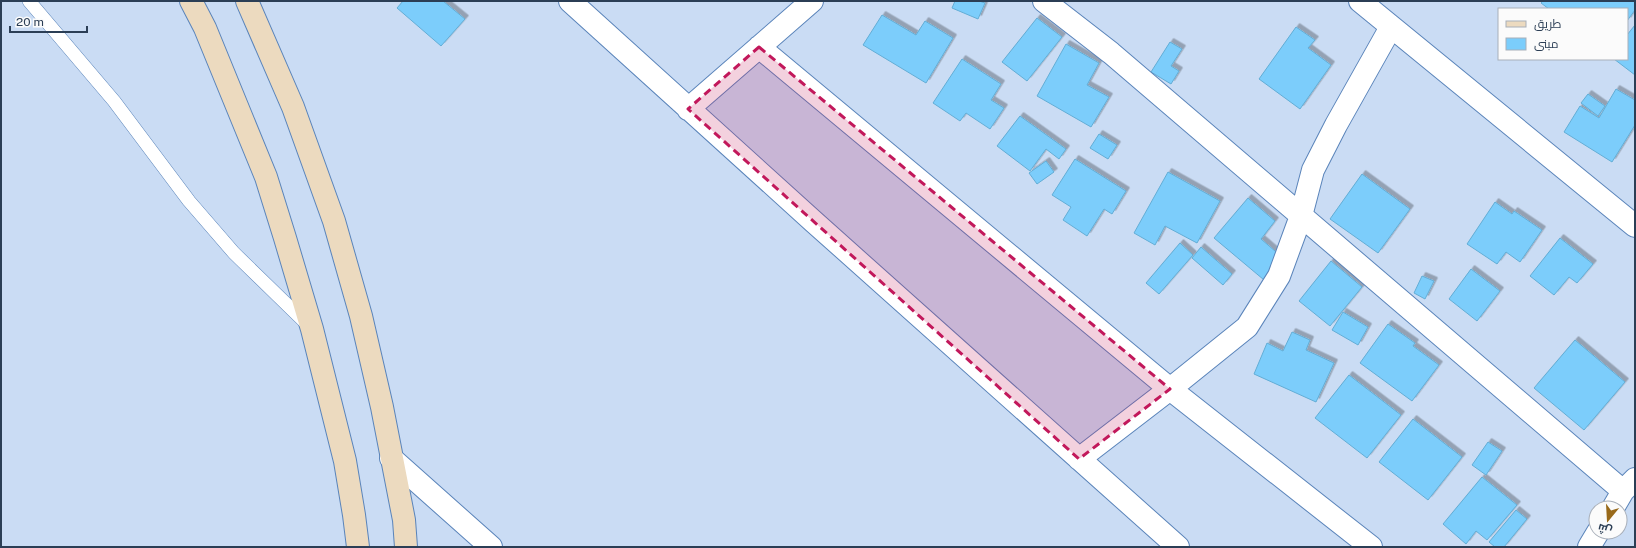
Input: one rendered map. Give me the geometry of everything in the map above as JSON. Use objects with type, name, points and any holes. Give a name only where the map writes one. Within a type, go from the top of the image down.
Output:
[{"type":"main road","points":[[192,1],[205,28],[266,177],[312,329],[345,462],[358,547]]},
{"type":"main road","points":[[247,1],[293,107],[334,222],[361,316],[382,407],[404,520],[406,547]]},
{"type":"street","points":[[570,1],[688,109],[1178,547]]},
{"type":"street","points":[[688,109],[812,1]]},
{"type":"street","points":[[1044,1],[1111,53],[1624,493]]},
{"type":"street","points":[[1360,1],[1635,226]]},
{"type":"street","points":[[1080,459],[1170,390],[1247,326],[1279,276],[1301,216],[1313,170],[1336,125],[1391,27]]},
{"type":"street","points":[[759,47],[1170,390],[1372,547]]},
{"type":"street","points":[[391,458],[491,547]]},
{"type":"lane","points":[[29,1],[114,101],[188,201],[234,253],[312,329]]},
{"type":"highlighted area","points":[[759,47],[1170,389],[1079,459],[688,109]]},
{"type":"building","points":[[403,1],[443,1],[465,19],[441,46],[397,8]]},
{"type":"building","points":[[955,1],[979,1],[985,3],[978,19],[952,8]]},
{"type":"building","points":[[1543,1],[1635,1],[1635,10],[1628,20],[1628,8],[1548,8],[1541,3]]},
{"type":"building","points":[[882,15],[916,35],[925,21],[953,38],[926,83],[863,45]]},
{"type":"building","points":[[1037,18],[1062,37],[1027,81],[1002,62]]},
{"type":"building","points":[[1635,25],[1635,75],[1615,60],[1628,60],[1628,34]]},
{"type":"building","points":[[1296,27],[1315,40],[1308,48],[1331,65],[1300,109],[1259,79]]},
{"type":"building","points":[[1170,42],[1182,49],[1171,66],[1179,71],[1171,84],[1151,72]]},
{"type":"building","points":[[1066,44],[1099,63],[1087,85],[1109,97],[1091,127],[1037,96]]},
{"type":"building","points":[[962,59],[1001,84],[991,100],[1004,108],[990,129],[966,113],[960,121],[933,103]]},
{"type":"building","points":[[1616,89],[1635,100],[1635,125],[1612,162],[1564,132],[1580,106],[1599,118]]},
{"type":"building","points":[[1588,94],[1605,106],[1598,116],[1581,103]]},
{"type":"building","points":[[1020,116],[1066,149],[1059,159],[1046,149],[1030,171],[997,146]]},
{"type":"building","points":[[1099,134],[1117,145],[1108,159],[1090,148]]},
{"type":"building","points":[[1075,159],[1126,191],[1112,214],[1104,209],[1087,236],[1063,220],[1071,207],[1052,195]]},
{"type":"building","points":[[1046,161],[1054,172],[1037,184],[1029,173]]},
{"type":"building","points":[[1168,172],[1220,201],[1197,243],[1165,226],[1155,245],[1134,233]]},
{"type":"building","points":[[1362,174],[1410,209],[1378,253],[1330,219]]},
{"type":"building","points":[[1248,198],[1275,221],[1261,239],[1289,263],[1270,285],[1214,238]]},
{"type":"building","points":[[1495,202],[1512,214],[1514,211],[1542,230],[1520,262],[1506,252],[1497,264],[1467,244]]},
{"type":"building","points":[[1560,238],[1593,264],[1577,283],[1569,277],[1554,295],[1530,276]]},
{"type":"building","points":[[1180,243],[1193,255],[1159,294],[1146,283]]},
{"type":"building","points":[[1201,247],[1232,274],[1223,285],[1192,258]]},
{"type":"building","points":[[1331,261],[1362,287],[1330,326],[1299,301]]},
{"type":"building","points":[[1471,269],[1500,291],[1477,321],[1449,299]]},
{"type":"building","points":[[1422,276],[1434,281],[1425,299],[1414,293]]},
{"type":"building","points":[[1343,312],[1368,327],[1358,345],[1332,330]]},
{"type":"building","points":[[1388,324],[1415,343],[1413,346],[1439,365],[1412,401],[1360,363]]},
{"type":"building","points":[[1292,332],[1310,340],[1306,350],[1334,363],[1316,402],[1254,374],[1267,343],[1283,351]]},
{"type":"building","points":[[1575,340],[1625,382],[1584,430],[1534,388]]},
{"type":"building","points":[[1349,375],[1401,415],[1367,458],[1315,418]]},
{"type":"building","points":[[1413,419],[1462,457],[1428,500],[1379,462]]},
{"type":"building","points":[[1488,442],[1502,451],[1486,475],[1472,465]]},
{"type":"building","points":[[1482,477],[1517,505],[1487,540],[1476,531],[1466,544],[1443,524]]},
{"type":"building","points":[[1516,510],[1527,519],[1504,547],[1495,547],[1489,542]]}]
